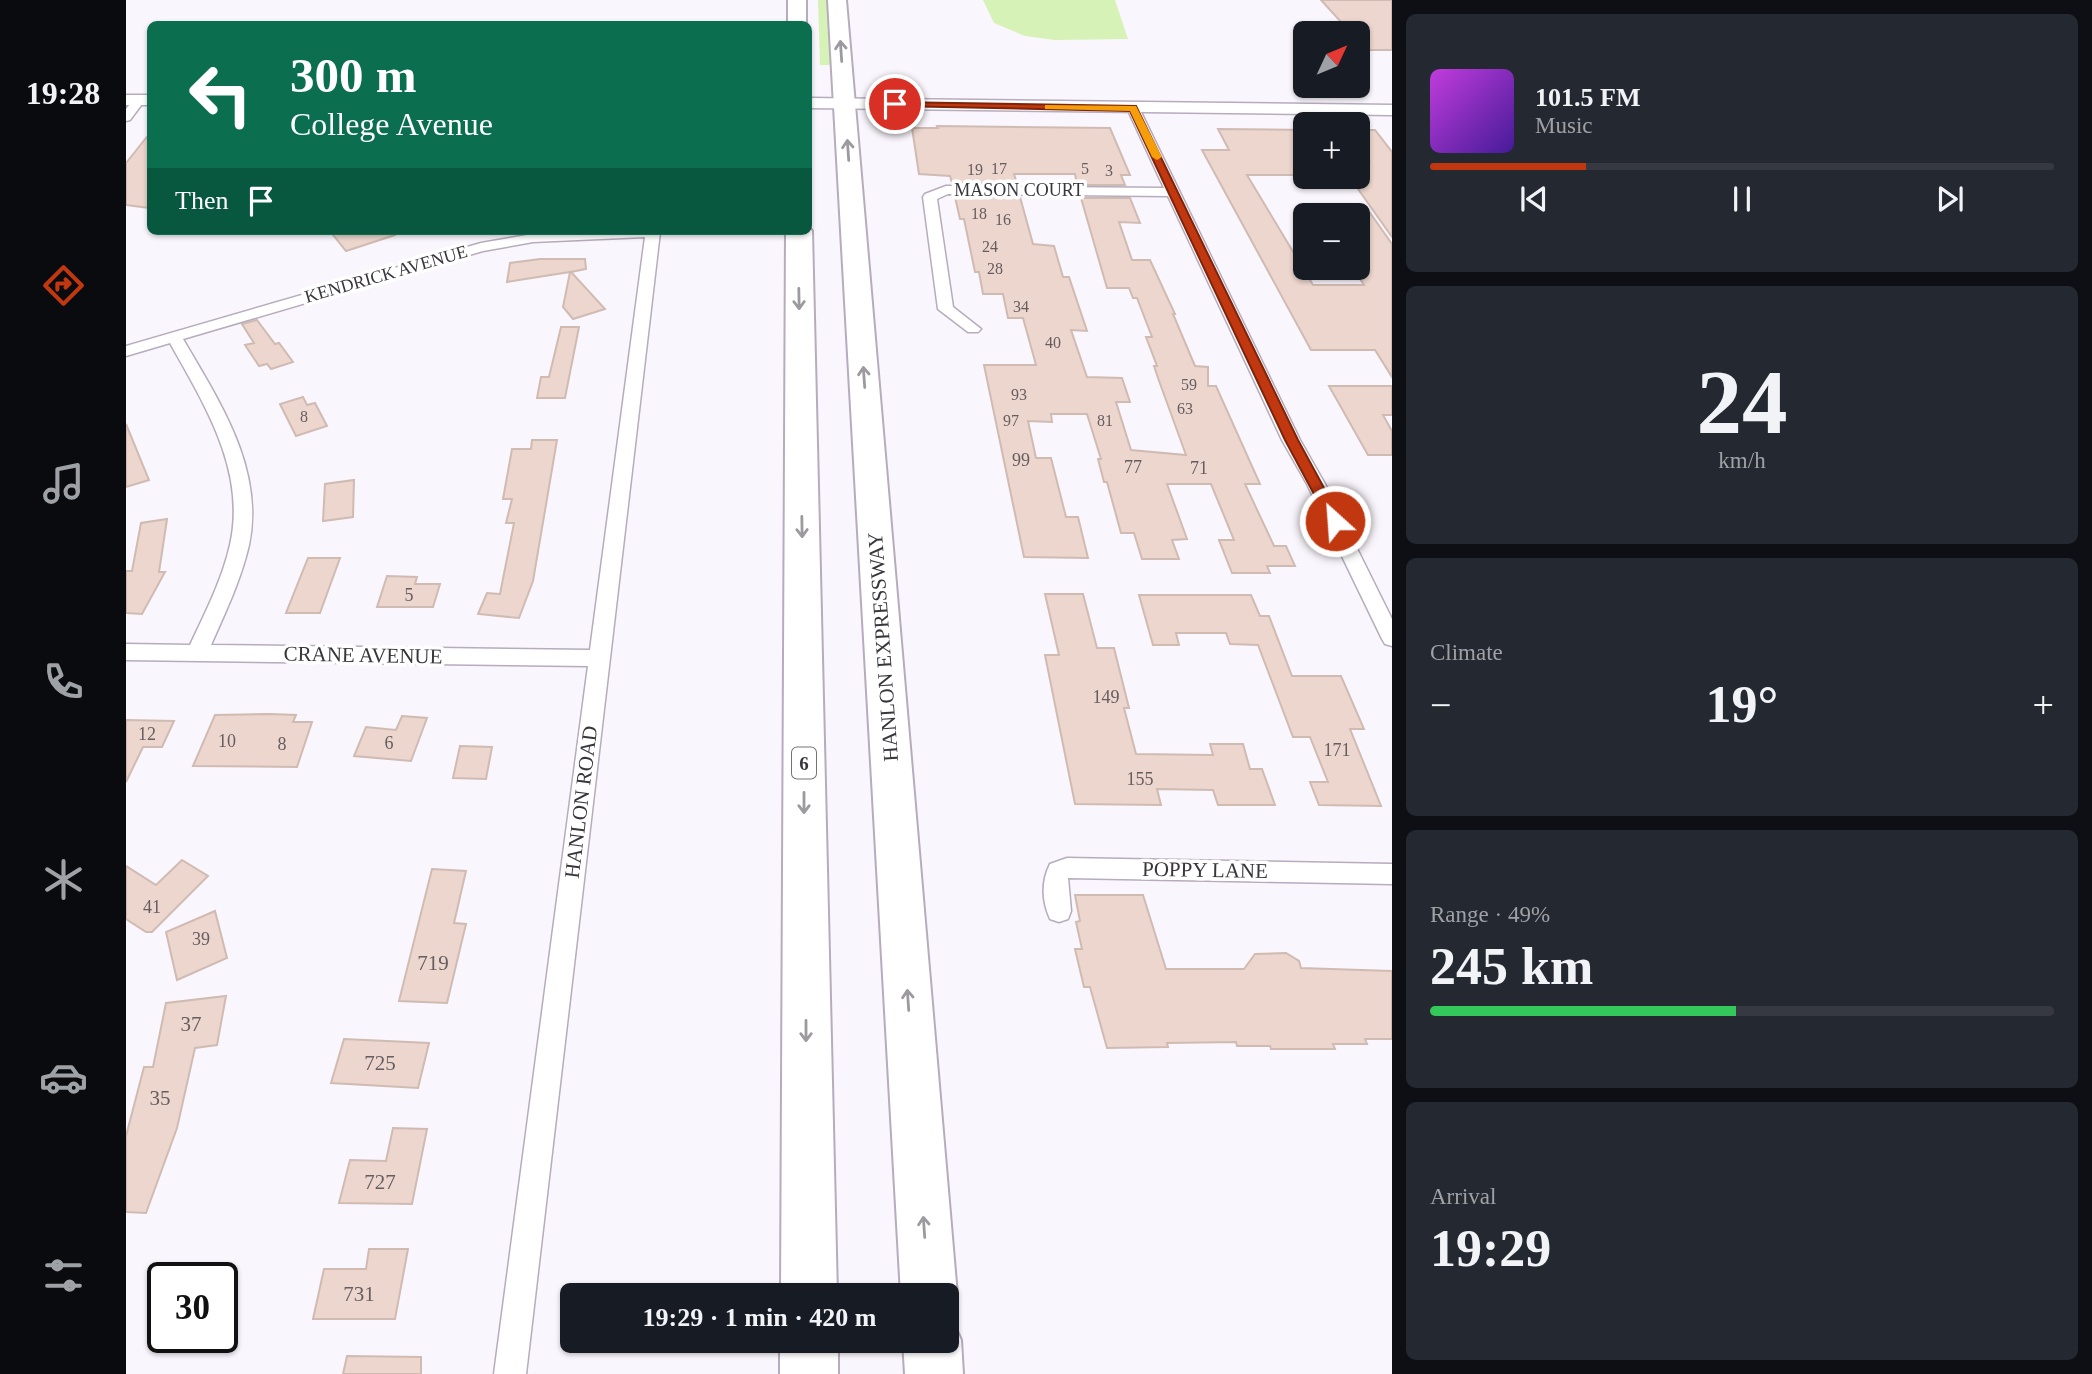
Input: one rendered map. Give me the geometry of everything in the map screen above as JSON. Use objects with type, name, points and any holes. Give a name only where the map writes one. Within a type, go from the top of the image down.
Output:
[{"type":"highway","points":[[797,0],[797,21]]},
{"type":"highway","name":"HANLON EXPRESSWAY","points":[[837,0],[827,102],[928,1283]]},
{"type":"highway","name":"6","points":[[799,235],[809,1283]]},
{"type":"highway","points":[[809,1353],[809,1374]]},
{"type":"highway","points":[[933,1353],[934,1374]]},
{"type":"main road","points":[[827,102],[1392,110]]},
{"type":"street","points":[[126,117],[138,100]]},
{"type":"street","points":[[1133,108],[1291,440],[1316,484],[1392,639]]},
{"type":"street","name":"MASON COURT","points":[[973,329],[947,309],[930,197],[946,190],[1173,192]]},
{"type":"street","name":"KENDRICK AVENUE","points":[[126,351],[425,261],[481,247],[533,239],[602,235]]},
{"type":"street","name":"HANLON ROAD","points":[[510,1374],[653,235]]},
{"type":"street","points":[[174,337],[223,429],[244,491],[240,544],[197,653]]},
{"type":"street","name":"CRANE AVENUE","points":[[126,652],[599,658]]},
{"type":"street","name":"POPPY LANE","points":[[1059,911],[1056,878],[1058,871],[1067,868],[1392,874]]},
{"type":"green space","points":[[818,0],[829,0],[832,65],[820,65]]},
{"type":"green space","points":[[983,0],[1115,0],[1128,39],[1055,40],[1025,36],[994,23]]},
{"type":"building","points":[[1321,0],[1392,0],[1392,50],[1370,50],[1370,21],[1340,21]]},
{"type":"building","points":[[937,126],[1110,128],[1130,175],[1121,175],[1125,185],[1077,185],[1075,174],[1014,174],[1017,184],[952,183],[950,176],[919,174],[912,128],[938,128]]},
{"type":"building","points":[[1218,129],[1293,130],[1293,175],[1247,175],[1293,252],[1293,280],[1310,280],[1313,285],[1364,285],[1361,280],[1370,280],[1370,213],[1392,244],[1392,377],[1375,350],[1311,350],[1202,150],[1229,150]]},
{"type":"building","points":[[1370,130],[1375,130],[1392,152],[1392,237],[1358,189],[1370,189]]},
{"type":"building","points":[[147,137],[147,208],[126,205],[126,163]]},
{"type":"building","points":[[955,197],[1020,197],[1033,244],[1054,246],[1063,277],[1069,277],[1087,331],[1071,330],[1087,377],[1122,378],[1130,402],[1116,402],[1131,450],[1186,455],[1154,366],[1157,366],[1146,337],[1152,337],[1137,298],[1133,298],[1129,288],[1107,288],[1081,198],[1130,198],[1140,223],[1119,222],[1132,260],[1150,260],[1195,366],[1208,367],[1208,386],[1216,386],[1260,484],[1245,484],[1274,546],[1286,546],[1295,566],[1267,566],[1270,573],[1232,573],[1219,540],[1234,540],[1211,484],[1167,484],[1187,539],[1172,540],[1179,559],[1142,559],[1134,533],[1121,533],[1107,482],[1104,482],[1098,459],[1101,459],[1087,414],[1051,414],[1052,422],[1028,421],[1036,458],[1051,458],[1066,517],[1078,517],[1088,558],[1024,557],[984,365],[1036,365],[1023,318],[1008,318],[1003,294],[983,294],[979,272],[975,272],[964,219],[960,219]]},
{"type":"building","points":[[333,235],[395,235],[346,251]]},
{"type":"building","points":[[540,259],[585,259],[586,269],[571,272],[605,309],[573,319],[563,307],[570,272],[507,282],[510,263]]},
{"type":"building","points":[[257,320],[293,362],[271,369],[267,364],[259,366],[245,345],[254,343],[242,324]]},
{"type":"building","points":[[561,327],[579,327],[565,398],[537,398],[541,377],[549,377]]},
{"type":"building","points":[[1329,386],[1392,386],[1392,415],[1383,415],[1392,431],[1392,455],[1368,455]]},
{"type":"building","points":[[303,397],[307,405],[315,403],[327,426],[296,436],[280,404]]},
{"type":"building","points":[[126,424],[149,480],[126,487]]},
{"type":"building","points":[[532,440],[557,440],[533,581],[519,618],[478,614],[487,593],[500,594],[514,523],[506,523],[512,499],[503,499],[512,449],[531,449]]},
{"type":"building","points":[[354,480],[353,517],[323,521],[325,484]]},
{"type":"building","points":[[167,519],[159,572],[165,572],[142,614],[126,613],[126,571],[132,571],[141,523]]},
{"type":"building","points":[[308,558],[340,558],[320,613],[286,613]]},
{"type":"building","points":[[387,576],[417,577],[415,584],[440,584],[433,607],[377,607]]},
{"type":"building","points":[[1045,594],[1083,594],[1097,648],[1114,648],[1129,708],[1124,708],[1136,754],[1213,755],[1210,744],[1243,744],[1250,769],[1262,769],[1275,805],[1218,805],[1213,790],[1157,789],[1161,805],[1075,804],[1045,655],[1059,655]]},
{"type":"building","points":[[1139,595],[1251,595],[1260,616],[1269,616],[1292,676],[1341,676],[1364,729],[1350,729],[1381,806],[1319,805],[1310,782],[1328,782],[1310,737],[1293,737],[1258,645],[1230,644],[1226,633],[1176,633],[1179,645],[1153,645]]},
{"type":"building","points":[[215,715],[296,715],[293,722],[312,722],[297,767],[193,766]]},
{"type":"building","points":[[402,716],[427,718],[411,761],[354,756],[366,727],[396,730]]},
{"type":"building","points":[[126,720],[174,721],[162,747],[143,747],[126,782]]},
{"type":"building","points":[[460,746],[492,747],[486,779],[453,778]]},
{"type":"building","points":[[182,860],[208,876],[152,932],[146,932],[126,919],[126,866],[156,885]]},
{"type":"building","points":[[432,869],[466,871],[454,923],[466,924],[447,1003],[399,1001]]},
{"type":"building","points":[[1075,895],[1143,895],[1166,969],[1244,969],[1255,954],[1286,953],[1299,961],[1301,968],[1392,971],[1392,1039],[1365,1039],[1367,1044],[1333,1044],[1335,1049],[1271,1049],[1270,1046],[1237,1046],[1236,1042],[1167,1043],[1168,1047],[1107,1048],[1090,987],[1084,987],[1075,949],[1082,949],[1076,922],[1080,921]]},
{"type":"building","points":[[215,911],[227,958],[177,980],[166,932]]},
{"type":"building","points":[[226,996],[217,1045],[195,1048],[177,1128],[146,1213],[126,1212],[126,1136],[144,1067],[153,1067],[166,1003]]},
{"type":"building","points":[[344,1039],[429,1043],[418,1088],[331,1083]]},
{"type":"building","points":[[393,1128],[427,1129],[412,1204],[339,1203],[350,1160],[386,1161]]},
{"type":"building","points":[[369,1249],[408,1249],[395,1319],[313,1319],[324,1269],[366,1269]]},
{"type":"building","points":[[347,1356],[421,1357],[421,1374],[343,1374]]},
{"type":"slow traffic","points":[[1048,107],[1133,108],[1157,157]]},
{"type":"route","points":[[895,104],[1133,108],[1291,440],[1335,521]]}]
